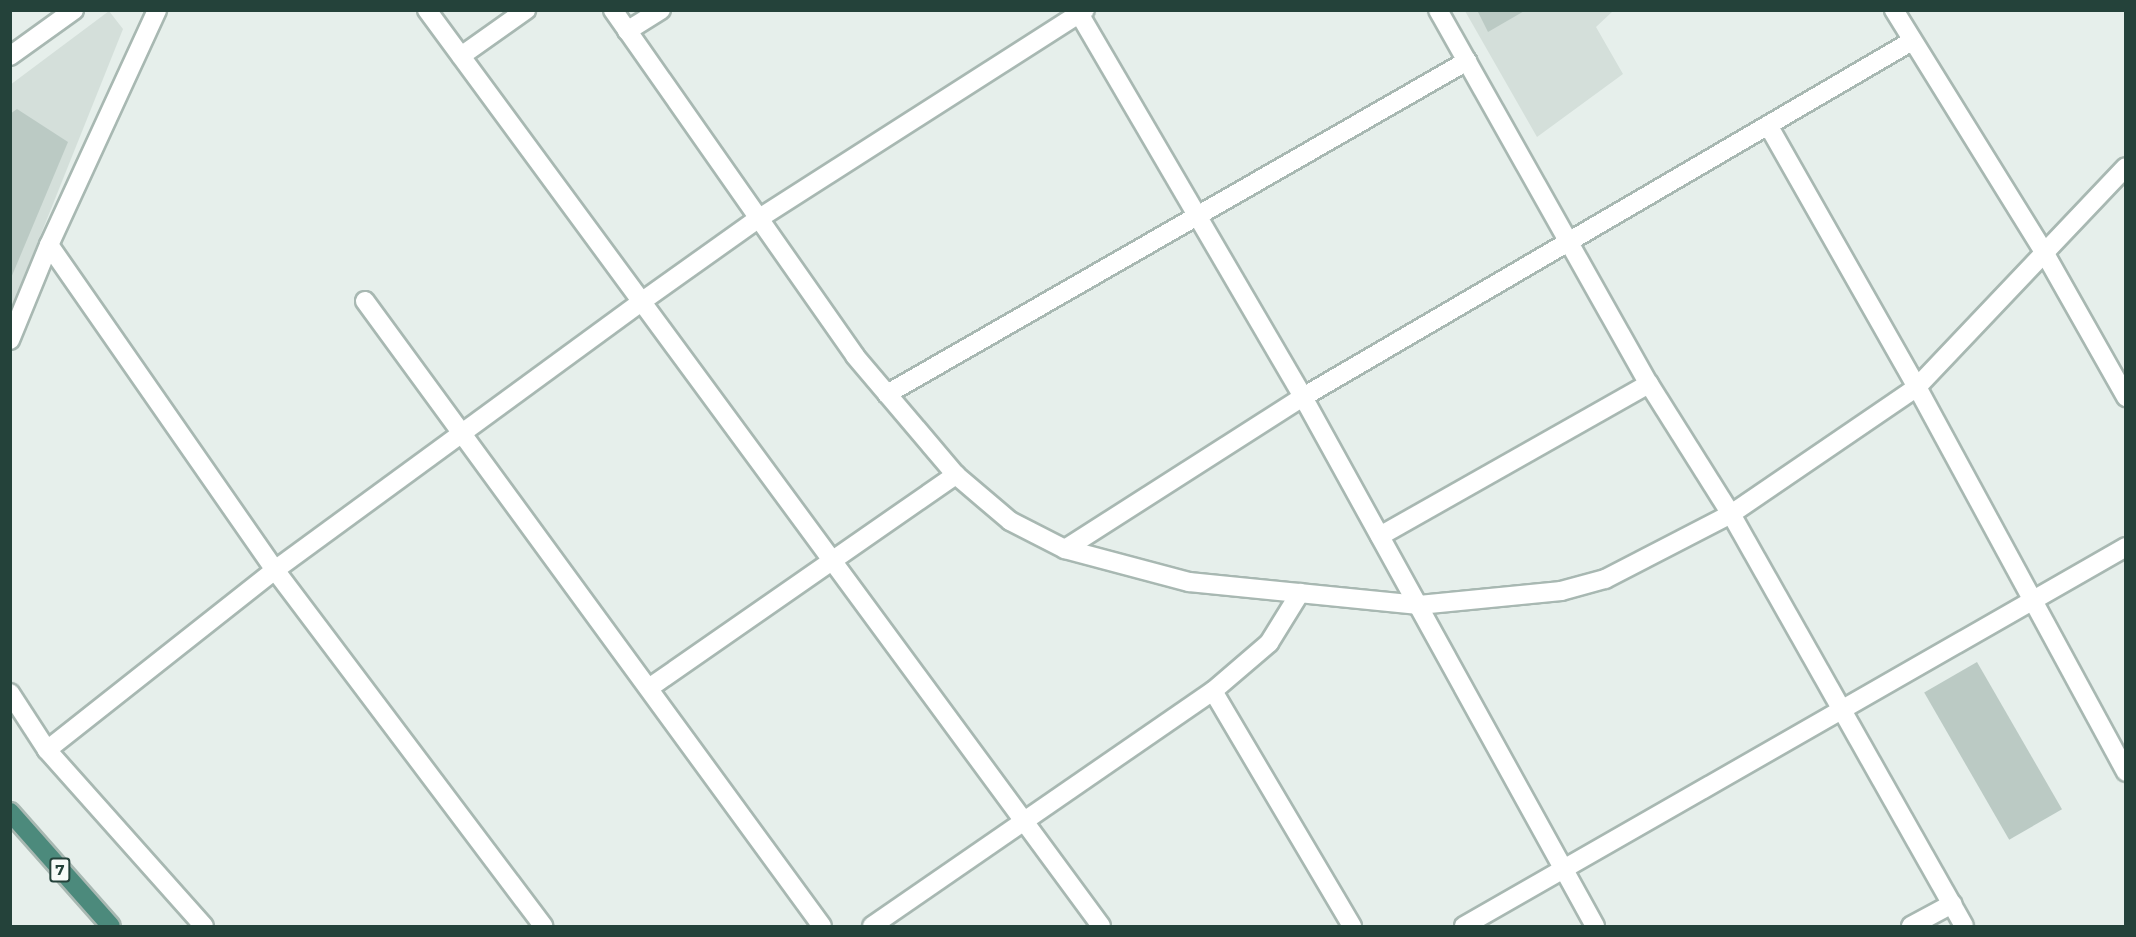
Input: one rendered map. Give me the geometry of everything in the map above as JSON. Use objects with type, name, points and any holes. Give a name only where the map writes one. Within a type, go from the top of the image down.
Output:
[{"type":"highway","name":"7","points":[[10,812],[111,927]]},
{"type":"street","points":[[10,56],[74,10]]},
{"type":"street","points":[[10,340],[49,245],[157,10]]},
{"type":"street","points":[[427,10],[1101,927]]},
{"type":"street","points":[[461,56],[526,10]]},
{"type":"street","points":[[613,10],[855,356],[956,475],[1010,521],[1065,549],[1189,582],[1419,605],[1561,591],[1605,579],[1731,514],[1917,387],[2126,167]]},
{"type":"street","points":[[627,31],[661,10]]},
{"type":"street","points":[[1438,10],[1649,384],[1731,514],[1964,927]]},
{"type":"street","points":[[1894,10],[2044,252],[2126,397]]},
{"type":"street","points":[[47,750],[276,570],[641,302],[759,219],[1080,12],[1303,397],[1595,927]]},
{"type":"street","points":[[1065,549],[1303,397],[1912,41]]},
{"type":"street","points":[[887,394],[1467,61]]},
{"type":"street","points":[[1768,125],[1917,387],[2126,772]]},
{"type":"street","points":[[49,245],[276,570],[543,927]]},
{"type":"street","points":[[365,301],[464,433],[822,927]]},
{"type":"street","points":[[1380,536],[1649,384]]},
{"type":"street","points":[[649,688],[956,475]]},
{"type":"street","points":[[1464,927],[2126,547]]},
{"type":"street","points":[[872,927],[1024,824],[1213,691],[1269,643],[1300,593]]},
{"type":"street","points":[[1213,691],[1352,927]]},
{"type":"street","points":[[10,693],[47,750],[204,927]]},
{"type":"street","points":[[1911,927],[1952,904]]},
{"type":"shaded area","points":[[109,11],[123,29],[11,309],[10,85]]},
{"type":"shaded area","points":[[1465,11],[1613,11],[1596,27],[1623,74],[1537,137]]},
{"type":"building","points":[[1477,10],[1526,10],[1488,32]]},
{"type":"building","points":[[17,109],[68,142],[11,278],[10,114]]},
{"type":"building","points":[[1977,662],[2062,809],[2009,840],[1924,692]]}]
